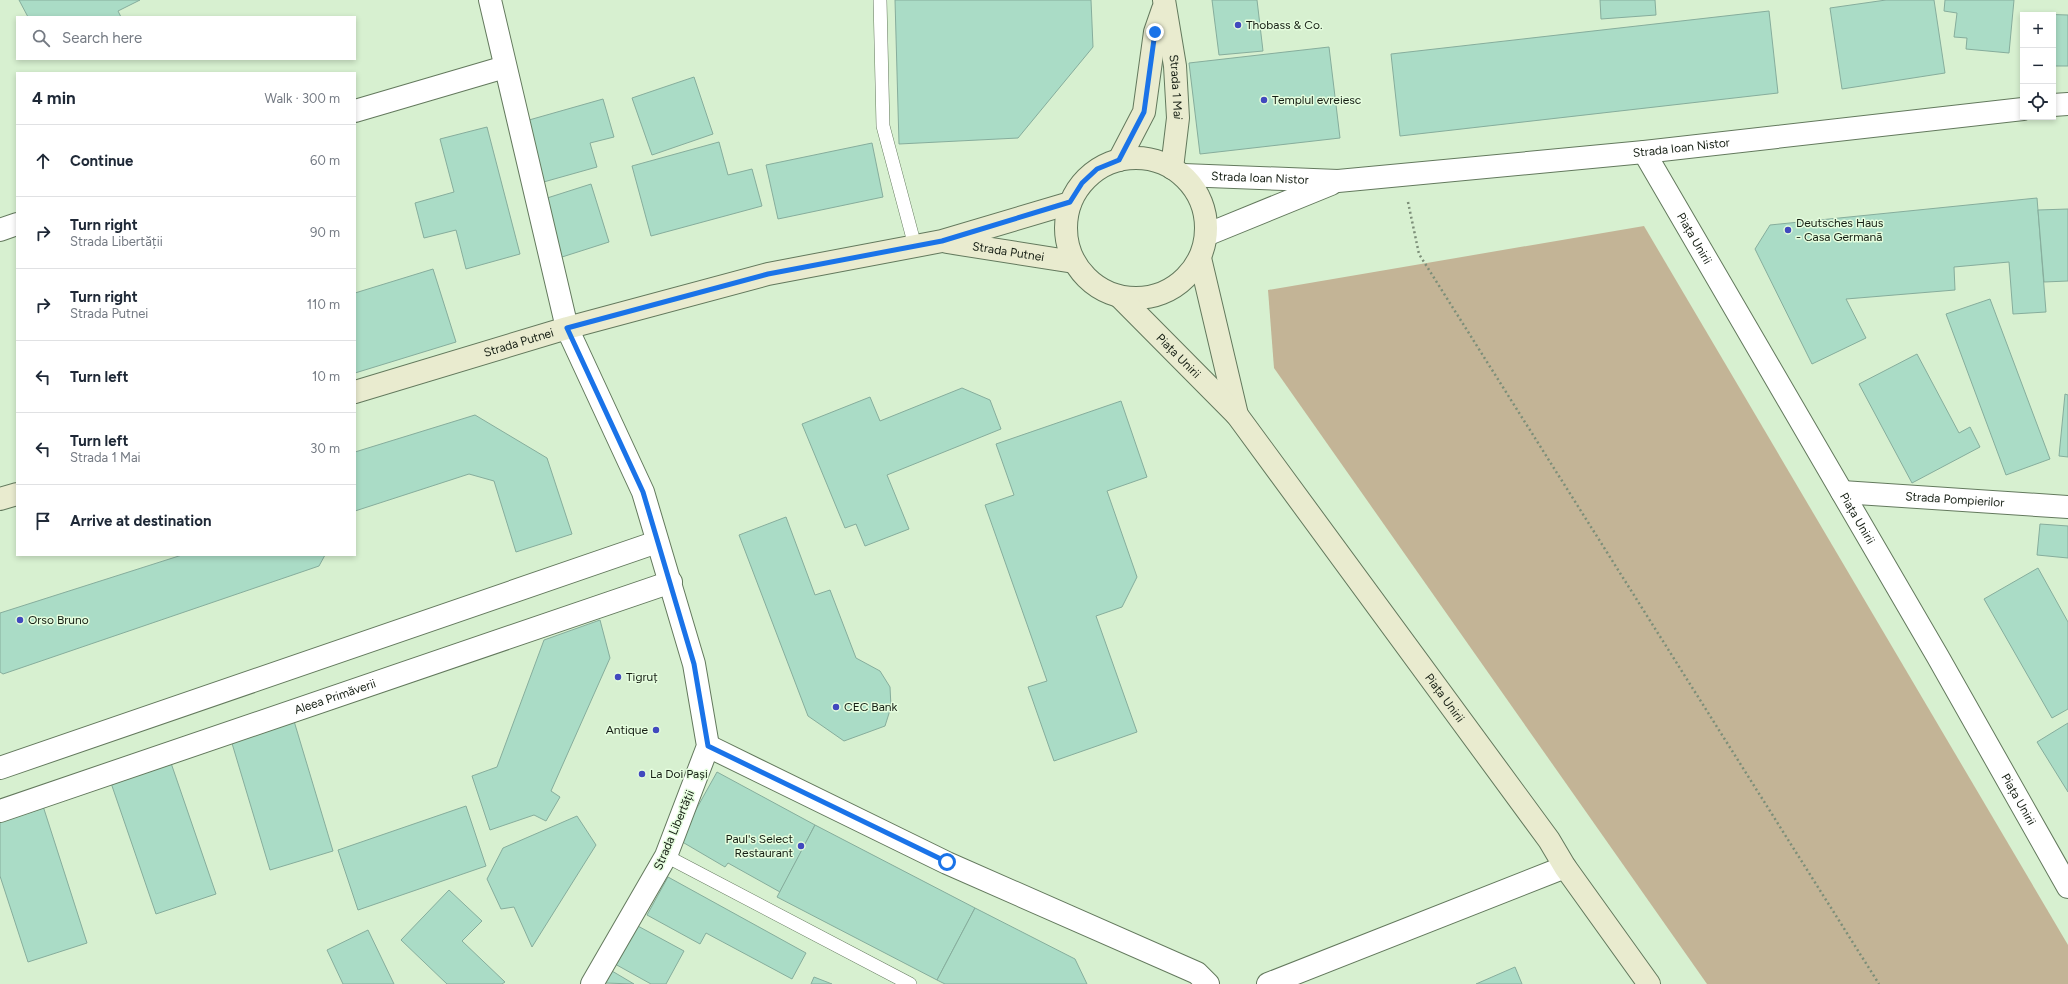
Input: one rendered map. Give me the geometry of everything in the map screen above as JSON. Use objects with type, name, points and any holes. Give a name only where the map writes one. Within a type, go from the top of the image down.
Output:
[{"type":"main road","name":"Strada 1 Mai","points":[[1119,160],[1144,112],[1155,32],[1164,3]]},
{"type":"main road","name":"Strada 1 Mai","points":[[1164,3],[1175,66],[1178,118],[1177,172]]},
{"type":"main road","points":[[1140,158],[1177,172],[1197,192],[1205,212],[1206,235],[1200,258],[1187,277],[1167,291],[1144,298],[1120,297],[1102,290],[1086,278],[1074,262],[1067,243],[1066,223],[1070,202],[1082,183],[1097,169],[1119,160],[1140,158]]},
{"type":"main road","name":"Strada Putnei","points":[[356,392],[567,328],[768,274],[942,241],[1070,202]]},
{"type":"main road","name":"Strada Putnei","points":[[942,241],[1074,262]]},
{"type":"main road","name":"Piața Unirii","points":[[1200,258],[1237,415]]},
{"type":"main road","name":"Piața Unirii","points":[[1120,297],[1237,415],[1549,840],[1565,867],[1649,984]]},
{"type":"main road","points":[[0,499],[16,494]]},
{"type":"street","points":[[490,0],[567,328],[643,492],[657,542],[671,582],[694,664],[708,746],[947,862],[1197,973],[1208,984]]},
{"type":"street","points":[[356,111],[505,67]]},
{"type":"street","points":[[2056,105],[2068,104]]},
{"type":"street","name":"Strada Ioan Nistor","points":[[1177,172],[1338,181],[1644,152],[2020,109]]},
{"type":"street","name":"Piața Unirii","points":[[1644,152],[1842,492],[2068,887]]},
{"type":"street","name":"Strada Ioan Nistor","points":[[1206,235],[1338,181]]},
{"type":"street","points":[[0,230],[16,224]]},
{"type":"street","name":"Strada Pompierilor","points":[[1842,492],[2068,507]]},
{"type":"street","points":[[0,768],[657,542]]},
{"type":"street","name":"Aleea Primăverii","points":[[0,811],[671,582]]},
{"type":"street","name":"Strada Libertății","points":[[592,984],[666,856],[708,746]]},
{"type":"street","points":[[1268,984],[1565,867]]},
{"type":"lane","points":[[880,0],[883,126],[915,246]]},
{"type":"lane","points":[[666,856],[910,984]]},
{"type":"path","points":[[1402,174],[1419,254],[1879,984]]},
{"type":"shaded area","points":[[1644,226],[2068,945],[2068,984],[1707,984],[1274,368],[1268,290]]},
{"type":"building","points":[[19,0],[140,0],[118,11],[120,16],[27,16]]},
{"type":"building","points":[[895,0],[1091,0],[1093,47],[1018,138],[899,144]]},
{"type":"building","name":"Thobass & Co.","points":[[1212,0],[1257,0],[1263,51],[1219,55]]},
{"type":"building","points":[[1600,0],[1655,0],[1656,15],[1601,19]]},
{"type":"building","points":[[1886,0],[1934,0],[1945,73],[1842,89],[1830,8]]},
{"type":"building","points":[[1945,0],[2014,0],[2009,53],[1966,49],[1967,38],[1954,37],[1957,13],[1944,11]]},
{"type":"building","points":[[1769,11],[1778,93],[1400,136],[1391,54]]},
{"type":"building","points":[[2056,15],[2068,15],[2068,66],[2056,66]]},
{"type":"building","name":"Templul evreiesc","points":[[1329,47],[1340,138],[1200,154],[1189,63]]},
{"type":"building","points":[[694,77],[713,134],[652,155],[632,98]]},
{"type":"building","points":[[603,99],[614,137],[590,143],[597,167],[540,183],[522,122]]},
{"type":"building","points":[[487,127],[520,254],[466,269],[456,230],[424,238],[415,203],[454,192],[440,139]]},
{"type":"building","points":[[719,142],[728,175],[752,169],[762,206],[651,236],[632,166]]},
{"type":"building","points":[[872,143],[883,197],[778,219],[766,165]]},
{"type":"building","points":[[591,184],[609,242],[562,257],[544,199]]},
{"type":"building","points":[[2037,198],[2046,312],[2013,314],[2009,262],[1954,267],[1955,290],[1846,299],[1866,338],[1812,364],[1755,249],[1770,225]]},
{"type":"building","points":[[2068,209],[2068,281],[2044,282],[2038,210]]},
{"type":"building","points":[[433,269],[456,342],[356,373],[356,293]]},
{"type":"building","points":[[1990,299],[2050,459],[2006,475],[1946,314]]},
{"type":"building","points":[[1917,354],[1959,433],[1970,427],[1980,447],[1912,483],[1859,384]]},
{"type":"building","points":[[962,388],[990,400],[1001,429],[887,475],[909,529],[865,546],[856,524],[845,528],[802,424],[870,397],[880,421]]},
{"type":"building","points":[[2065,394],[2068,395],[2068,457],[2059,456]]},
{"type":"building","points":[[1121,401],[1147,477],[1107,491],[1137,577],[1122,607],[1096,616],[1137,732],[1054,761],[1028,687],[1047,681],[985,505],[1014,495],[996,444]]},
{"type":"building","points":[[475,415],[547,458],[572,534],[516,552],[494,481],[469,474],[356,511],[356,452]]},
{"type":"building","points":[[786,517],[815,595],[830,590],[856,658],[880,671],[890,687],[891,707],[885,726],[844,741],[808,716],[739,535]]},
{"type":"building","points":[[2040,524],[2068,526],[2068,558],[2037,555]]},
{"type":"building","points":[[179,556],[324,556],[319,566],[3,674],[0,672],[0,613]]},
{"type":"building","points":[[2038,568],[2068,622],[2068,709],[2052,718],[1984,599]]},
{"type":"building","points":[[600,620],[610,658],[551,791],[560,797],[546,821],[534,815],[490,830],[472,776],[497,767],[544,640]]},
{"type":"building","points":[[294,721],[333,851],[270,870],[231,740]]},
{"type":"building","points":[[2068,723],[2068,792],[2037,742]]},
{"type":"building","points":[[171,763],[216,894],[156,914],[111,783]]},
{"type":"building","points":[[717,772],[815,825],[780,892],[728,863],[725,867],[679,840]]},
{"type":"building","points":[[43,806],[87,943],[28,962],[0,876],[0,819]]},
{"type":"building","points":[[466,806],[486,866],[358,910],[338,850]]},
{"type":"building","points":[[577,816],[596,845],[532,947],[514,907],[501,909],[487,879],[503,848]]},
{"type":"building","points":[[815,825],[975,908],[937,980],[777,897]]},
{"type":"building","points":[[668,877],[806,953],[792,979],[706,933],[700,944],[647,915]]},
{"type":"building","points":[[449,890],[482,921],[462,941],[505,982],[502,984],[447,984],[401,940]]},
{"type":"building","points":[[975,908],[1075,959],[1087,984],[945,984],[937,980]]},
{"type":"building","points":[[636,925],[684,951],[666,984],[651,984],[615,964]]},
{"type":"building","points":[[368,930],[394,984],[343,984],[327,950]]},
{"type":"building","points":[[1515,967],[1522,984],[1476,984]]},
{"type":"building","points":[[612,971],[634,984],[605,983]]},
{"type":"building","points":[[814,977],[832,984],[811,984]]},
{"type":"place","name":"Thobass & Co.","points":[[1238,25]]},
{"type":"place","name":"Templul evreiesc","points":[[1264,100]]},
{"type":"place","name":"Deutsches Haus - Casa Germană","points":[[1788,230]]},
{"type":"place","name":"Orso Bruno","points":[[20,620]]},
{"type":"place","name":"Tigruț","points":[[618,677]]},
{"type":"place","name":"CEC Bank","points":[[836,707]]},
{"type":"place","name":"Antique","points":[[656,730]]},
{"type":"place","name":"La Doi Pași","points":[[642,774]]},
{"type":"place","name":"Paul's Select Restaurant","points":[[801,846]]},
{"type":"route","points":[[947,862],[708,746],[694,664],[671,582],[657,542],[643,492],[567,328],[768,274],[942,241],[1070,202],[1082,183],[1097,169],[1119,160],[1144,112],[1155,32]]}]
